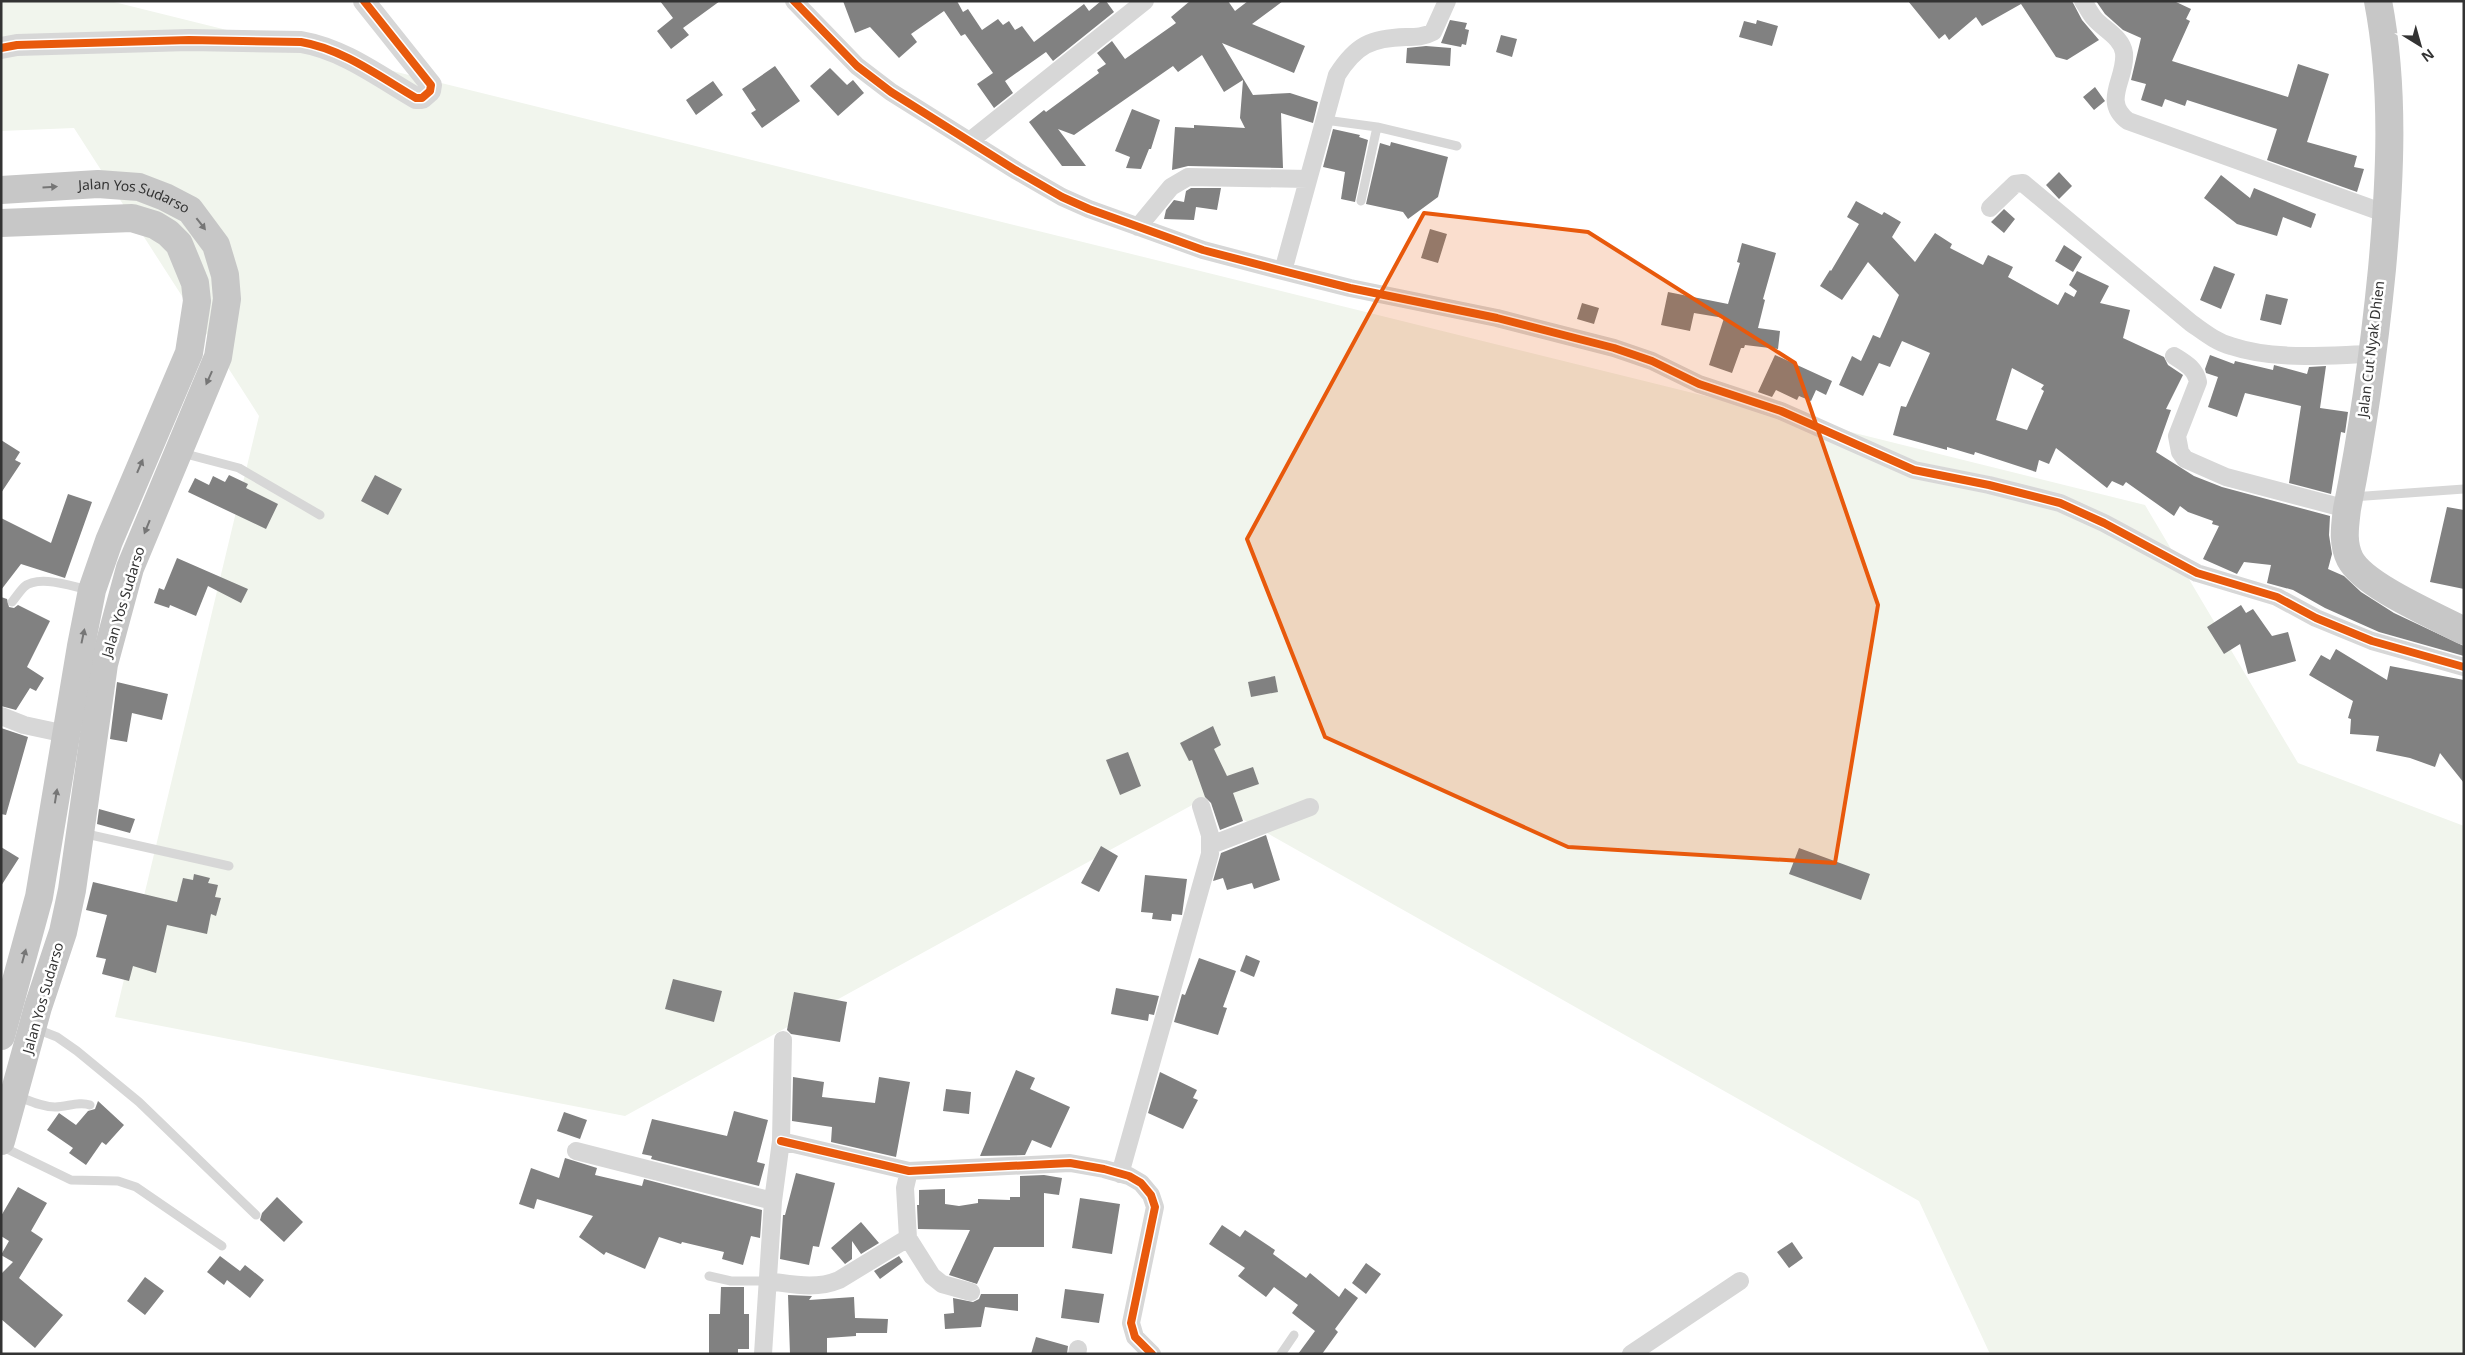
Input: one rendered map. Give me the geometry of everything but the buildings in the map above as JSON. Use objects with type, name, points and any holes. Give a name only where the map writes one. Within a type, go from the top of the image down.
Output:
[{"type":"highway","name":"Jalan Cut Nyak Dhien","points":[[2378,1],[2386,70],[2389,130],[2387,214],[2373,354],[2344,530],[2346,547],[2351,560],[2364,575],[2386,590],[2464,631]]},
{"type":"highway","name":"Jalan Yos Sudarso","points":[[1,190],[98,184],[139,187],[165,197],[190,210],[216,245],[225,275],[226,299],[218,357],[130,568],[104,664],[72,890],[63,932],[1,1141]]},
{"type":"highway","name":"Jalan Yos Sudarso","points":[[1,223],[132,218],[155,225],[168,233],[179,244],[196,283],[197,301],[189,353],[109,541],[92,590],[66,734],[40,897],[8,992],[1,1036]]},
{"type":"street","points":[[1,48],[17,45],[179,40],[301,42],[318,45],[342,55],[416,98],[422,98],[430,91],[430,85],[364,1]]},
{"type":"street","points":[[794,1],[857,66],[872,78],[910,104],[1062,198],[1203,250],[1350,288],[1497,318],[1614,348],[1652,361],[1699,384],[1781,411],[1914,470],[2060,503],[2104,523],[2197,573],[2276,597],[2316,618],[2372,641],[2464,667]]},
{"type":"street","points":[[971,140],[1145,1]]},
{"type":"street","points":[[1283,271],[1338,75],[1350,56],[1363,45],[1376,40],[1427,36],[1436,27],[1447,1]]},
{"type":"street","points":[[2083,1],[2095,19],[2122,46],[2124,53],[2123,66],[2116,90],[2116,108],[2120,115],[2128,121],[2387,214]]},
{"type":"street","points":[[1138,227],[1171,187],[1188,177],[1308,178]]},
{"type":"street","points":[[1990,208],[2015,184],[2023,183],[2191,323],[2211,337],[2230,346],[2255,352],[2286,355],[2373,354]]},
{"type":"street","points":[[2174,356],[2190,366],[2196,374],[2198,382],[2177,436],[2180,452],[2185,459],[2226,477],[2348,503]]},
{"type":"street","points":[[1,716],[24,725],[66,734]]},
{"type":"street","points":[[1120,1174],[1211,845],[1202,806]]},
{"type":"street","points":[[1211,845],[1310,807]]},
{"type":"street","points":[[8,992],[36,1018]]},
{"type":"street","points":[[763,1354],[773,1201],[781,1141],[783,1040]]},
{"type":"street","points":[[781,1141],[909,1171],[1070,1163],[1120,1174],[1140,1183],[1151,1195],[1155,1207],[1131,1323],[1135,1337],[1152,1354]]},
{"type":"street","points":[[576,1151],[773,1201]]},
{"type":"street","points":[[909,1171],[905,1188],[908,1238],[932,1276],[942,1284],[971,1292]]},
{"type":"street","points":[[767,1281],[816,1287],[826,1285],[838,1280],[908,1238]]},
{"type":"street","points":[[1631,1354],[1740,1281]]},
{"type":"lane","points":[[1325,120],[1377,128],[1457,146]]},
{"type":"lane","points":[[1361,201],[1377,128]]},
{"type":"lane","points":[[177,452],[240,468],[320,514]]},
{"type":"lane","points":[[2348,503],[2464,489]]},
{"type":"lane","points":[[12,602],[25,586],[42,581],[92,590]]},
{"type":"lane","points":[[80,832],[229,866]]},
{"type":"lane","points":[[36,1018],[57,1038],[139,1102],[256,1215]]},
{"type":"lane","points":[[14,1095],[43,1106],[56,1107],[84,1103],[90,1106]]},
{"type":"lane","points":[[1,1146],[71,1180],[118,1182],[136,1187],[222,1246]]},
{"type":"lane","points":[[709,1276],[731,1281],[767,1281]]},
{"type":"lane","points":[[1281,1354],[1294,1335]]},
{"type":"highlighted area","points":[[1424,213],[1588,232],[1795,363],[1878,605],[1835,863],[1568,847],[1325,737],[1247,539]]},
{"type":"shaded area","points":[[1,1],[110,1],[2145,505],[2298,763],[2464,826],[2464,1354],[1990,1354],[1919,1201],[1205,798],[625,1116],[115,1017],[259,416],[74,128],[1,131]]},
{"type":"cycle path","points":[[1,48],[17,45],[189,40],[301,42],[346,57],[416,98],[422,98],[430,91],[431,85],[364,1]]},
{"type":"cycle path","points":[[794,1],[857,66],[891,92],[1017,171],[1062,197],[1089,209],[1203,250],[1350,288],[1497,318],[1614,348],[1652,361],[1699,384],[1781,411],[1914,470],[1989,485],[2060,503],[2104,523],[2197,573],[2277,597],[2316,618],[2372,641],[2464,667]]},
{"type":"cycle path","points":[[781,1141],[909,1171],[1070,1163],[1129,1176],[1141,1183],[1151,1195],[1155,1207],[1131,1323],[1135,1337],[1152,1354]]}]
